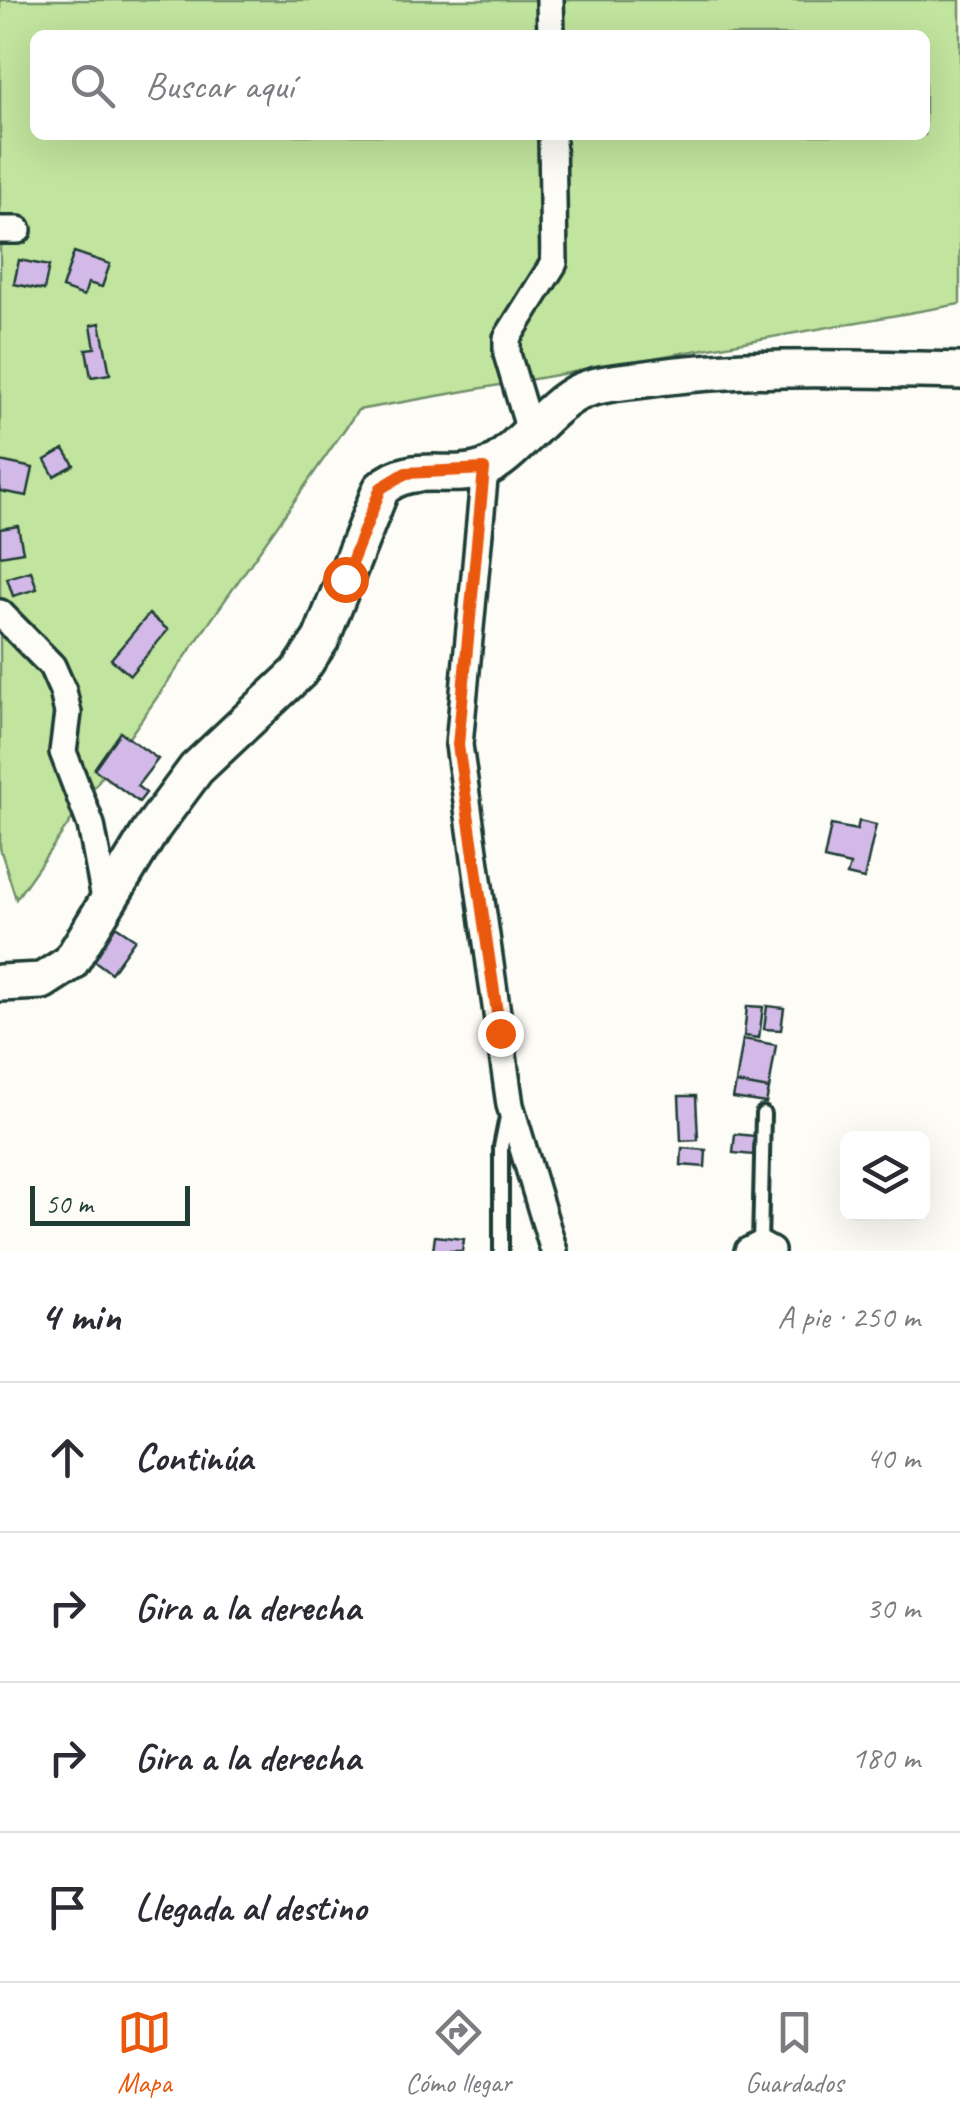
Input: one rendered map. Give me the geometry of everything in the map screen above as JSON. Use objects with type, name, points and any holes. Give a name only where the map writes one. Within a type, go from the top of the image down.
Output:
[{"type":"street","points":[[550,0],[551,30]]},
{"type":"street","points":[[530,430],[507,354],[507,338],[554,263],[552,140]]},
{"type":"street","points":[[0,983],[42,980],[70,962],[153,827],[196,769],[298,672],[320,639],[381,488],[406,473],[484,469],[576,393],[686,374],[787,367],[960,371]]},
{"type":"street","points":[[484,469],[458,745],[510,1105],[554,1251]]},
{"type":"street","points":[[0,613],[52,666],[64,691],[68,714],[62,752],[91,825],[106,904]]},
{"type":"lane","points":[[501,1251],[501,1147],[510,1105]]},
{"type":"lane","points":[[760,1249],[763,1114]]},
{"type":"green space","points":[[0,0],[960,0],[960,304],[358,410],[16,899],[0,848]]},
{"type":"building","points":[[74,252],[110,264],[102,287],[88,283],[84,296],[62,288]]},
{"type":"building","points":[[19,260],[49,266],[44,290],[14,284]]},
{"type":"building","points":[[100,323],[110,374],[91,377],[86,349],[95,348],[91,325]]},
{"type":"building","points":[[64,449],[74,465],[54,476],[45,460]]},
{"type":"building","points":[[0,461],[33,468],[27,496],[0,491]]},
{"type":"building","points":[[18,526],[23,552],[0,556],[0,529]]},
{"type":"building","points":[[31,571],[37,589],[13,596],[7,578]]},
{"type":"building","points":[[149,614],[168,630],[130,675],[111,659]]},
{"type":"building","points":[[120,732],[158,759],[137,786],[146,793],[139,802],[94,769]]},
{"type":"building","points":[[859,821],[876,825],[864,879],[847,875],[850,865],[824,859],[831,825],[857,830]]},
{"type":"building","points":[[111,923],[135,939],[111,973],[88,956]]},
{"type":"building","points":[[747,1006],[763,1007],[759,1038],[744,1036]]},
{"type":"building","points":[[767,1006],[784,1008],[781,1030],[764,1029]]},
{"type":"building","points":[[743,1039],[776,1045],[769,1089],[736,1083]]},
{"type":"building","points":[[736,1083],[769,1089],[766,1103],[733,1098]]},
{"type":"building","points":[[679,1096],[696,1096],[698,1140],[681,1141]]},
{"type":"building","points":[[735,1134],[755,1136],[753,1155],[733,1153]]},
{"type":"building","points":[[682,1148],[706,1150],[705,1167],[681,1165]]},
{"type":"building","points":[[435,1236],[464,1239],[462,1251],[433,1251]]},
{"type":"route","points":[[345,579],[381,488],[393,478],[406,473],[484,469],[458,745],[500,1033]]}]
